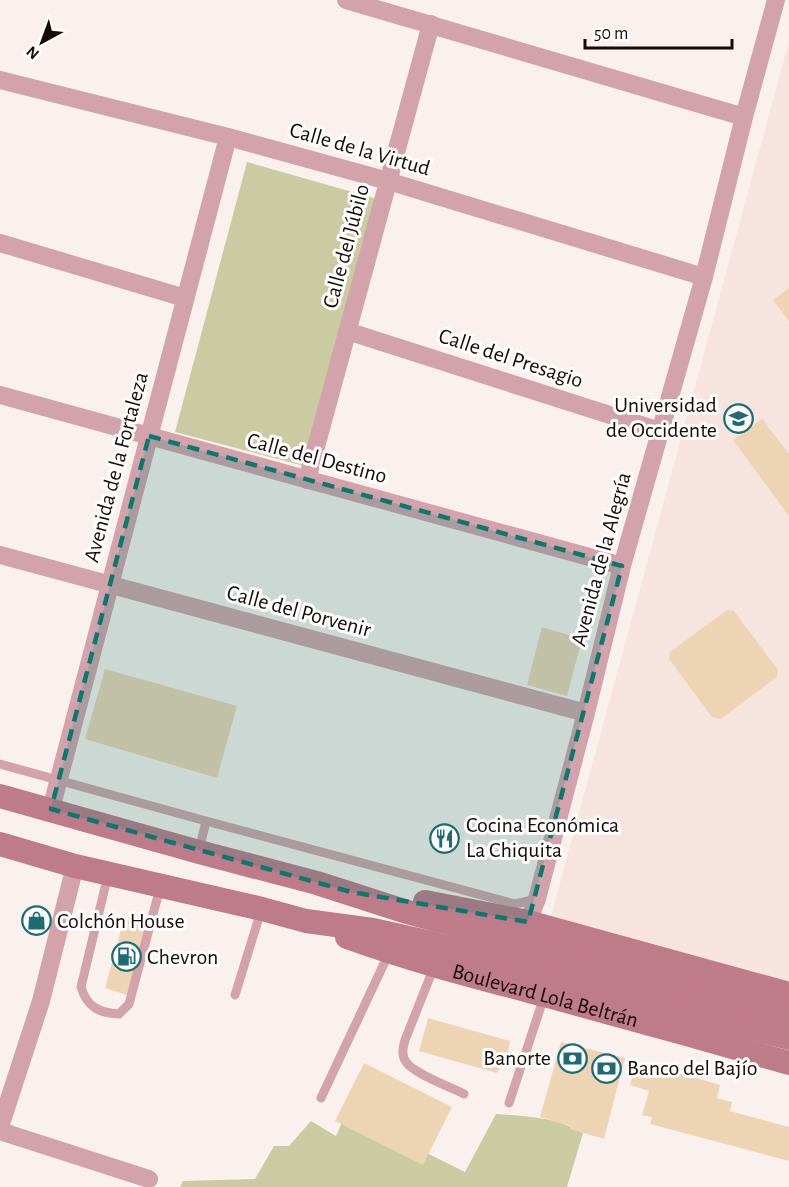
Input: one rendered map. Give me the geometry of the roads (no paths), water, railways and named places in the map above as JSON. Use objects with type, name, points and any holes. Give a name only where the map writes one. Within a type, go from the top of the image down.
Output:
[{"type":"main road","name":"Boulevard Lola Beltrán","points":[[0,796],[351,892],[378,894],[528,922],[789,994]]},
{"type":"main road","name":"Boulevard Lola Beltrán","points":[[0,844],[75,866],[306,921],[373,930],[435,966],[789,1063]]},
{"type":"main road","name":"Boulevard Lola Beltrán","points":[[317,883],[407,912],[789,1016]]},
{"type":"main road","name":"Boulevard Lola Beltrán","points":[[395,944],[449,948],[789,1038]]},
{"type":"street","points":[[346,0],[744,117]]},
{"type":"street","name":"Avenida de la Alegría","points":[[528,922],[537,899],[622,566],[704,277],[744,117],[778,2]]},
{"type":"street","name":"Calle del Júbilo","points":[[307,480],[430,24]]},
{"type":"street","name":"Calle de la Virtud","points":[[0,80],[228,136],[388,181],[704,277]]},
{"type":"street","name":"Avenida de la Fortaleza","points":[[51,810],[228,136]]},
{"type":"street","points":[[0,243],[185,298]]},
{"type":"street","name":"Calle del Presagio","points":[[347,332],[660,431]]},
{"type":"street","name":"Calle del Destino","points":[[0,395],[622,566]]},
{"type":"street","name":"Calle del Porvenir","points":[[0,555],[586,713]]},
{"type":"street","points":[[75,866],[42,1001],[0,1129],[149,1179]]},
{"type":"lane","points":[[0,764],[515,903],[537,899]]},
{"type":"lane","points":[[199,852],[206,821]]},
{"type":"lane","points":[[108,873],[81,987],[84,999],[108,1013],[119,1014],[129,1004],[161,886]]},
{"type":"lane","points":[[235,995],[262,909]]},
{"type":"lane","points":[[321,1098],[395,944]]},
{"type":"lane","points":[[435,966],[402,1051],[406,1062],[414,1070],[464,1094]]},
{"type":"lane","points":[[509,1102],[544,995]]},
{"type":"place","name":"Universidad de Occidente","points":[[738,418]]},
{"type":"place","name":"Cocina Económica La Chiquita","points":[[445,838]]},
{"type":"place","name":"Colchón House","points":[[36,921]]},
{"type":"place","name":"Chevron","points":[[126,957]]},
{"type":"place","name":"Banorte","points":[[572,1058]]},
{"type":"place","name":"Banco del Bajío","points":[[606,1068]]}]
